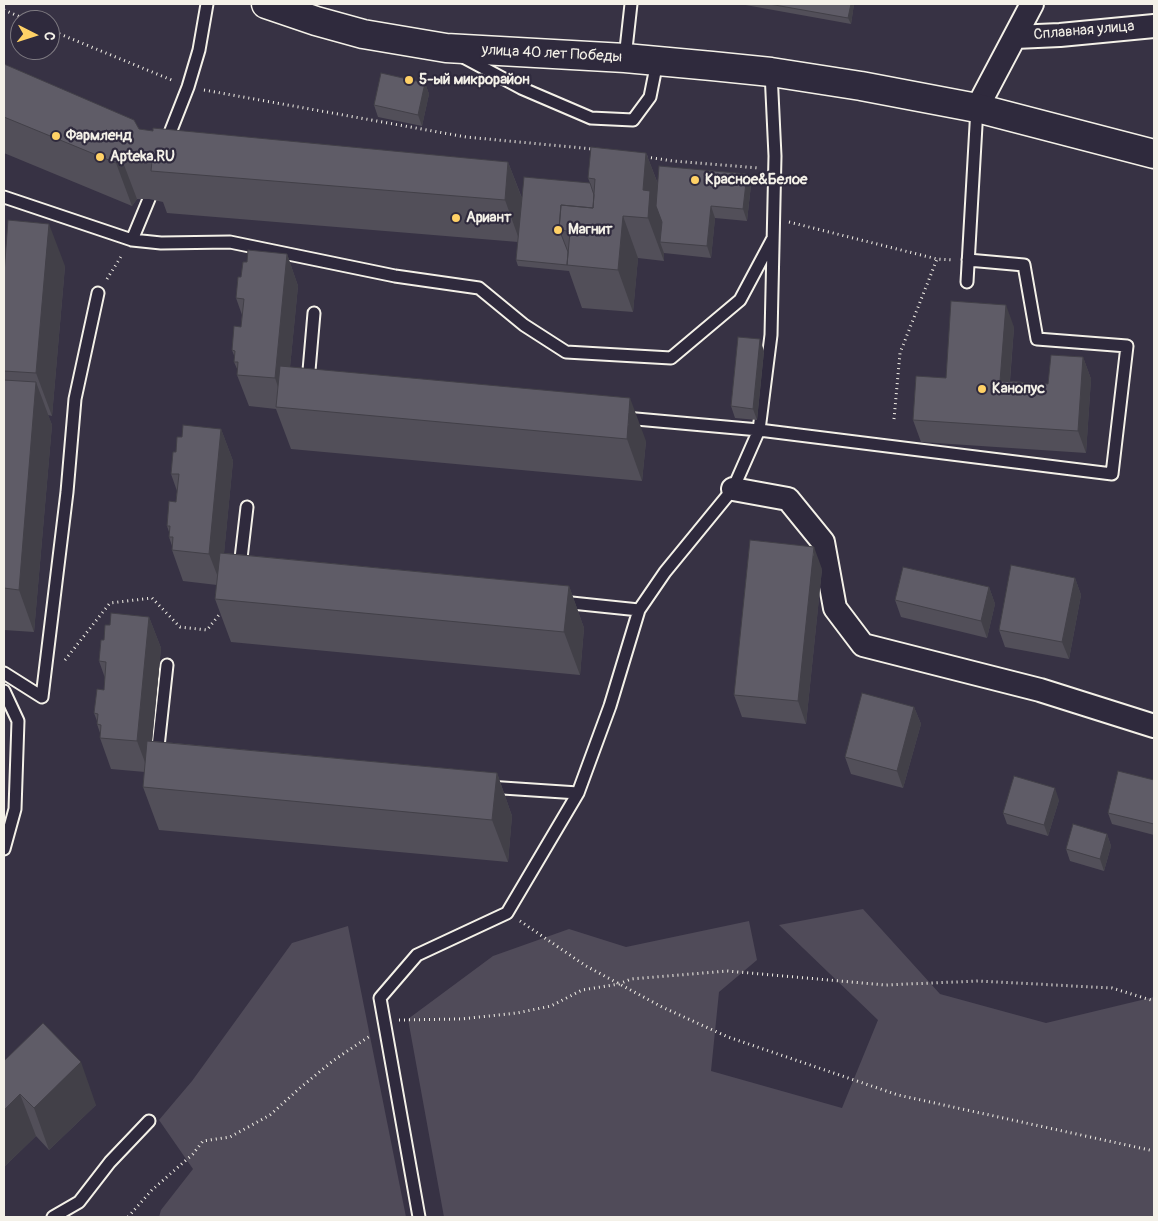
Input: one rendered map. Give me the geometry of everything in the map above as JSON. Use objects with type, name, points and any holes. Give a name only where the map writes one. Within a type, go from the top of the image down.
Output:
[{"type":"main road","name":"улица 40 лет Победы","points":[[266,4],[317,17],[363,34],[446,48],[625,58],[771,72],[977,108],[1154,154]]},
{"type":"street","points":[[977,108],[1032,4]]},
{"type":"street","name":"Сплавная улица","points":[[1015,37],[1060,35],[1154,26]]},
{"type":"street","points":[[733,489],[788,499],[824,542],[835,608],[863,645],[1040,690],[1154,726]]},
{"type":"lane","points":[[161,154],[188,87],[199,50],[207,4]]},
{"type":"lane","points":[[625,58],[632,4]]},
{"type":"lane","points":[[446,48],[521,88],[591,118],[633,120],[650,97],[657,62]]},
{"type":"lane","points":[[419,1217],[380,998],[417,955],[507,912],[578,793],[610,706],[639,610],[665,572],[733,489],[759,430],[771,334],[775,170],[771,72]]},
{"type":"lane","points":[[966,282],[977,108]]},
{"type":"lane","points":[[4,197],[132,240],[161,243],[230,242],[395,276],[479,288],[524,325],[566,352],[671,358],[740,300],[774,237]]},
{"type":"lane","points":[[132,240],[149,198]]},
{"type":"lane","points":[[612,416],[759,430],[1112,474],[1127,346],[1037,339],[1024,265],[968,260]]},
{"type":"lane","points":[[4,673],[42,697],[67,492],[76,399],[98,293]]},
{"type":"lane","points":[[314,313],[308,388],[318,388]]},
{"type":"lane","points":[[247,507],[240,568],[250,568]]},
{"type":"lane","points":[[552,601],[639,610]]},
{"type":"lane","points":[[166,764],[156,764],[167,665]]},
{"type":"lane","points":[[4,691],[18,721],[15,809],[4,849]]},
{"type":"lane","points":[[480,786],[578,793]]},
{"type":"lane","points":[[53,1217],[79,1202],[110,1162],[148,1121]]},
{"type":"path","points":[[60,34],[188,87],[466,137],[594,149]]},
{"type":"path","points":[[643,156],[673,161],[775,170]]},
{"type":"path","points":[[774,218],[937,260],[968,260]]},
{"type":"path","points":[[98,293],[132,240]]},
{"type":"path","points":[[894,418],[900,353],[937,260]]},
{"type":"path","points":[[42,697],[70,652],[110,603],[152,598],[180,627],[207,630],[228,604]]},
{"type":"path","points":[[507,912],[586,966],[662,1007],[728,1037],[898,1096],[1154,1151]]},
{"type":"path","points":[[128,1217],[152,1190],[193,1154],[203,1141],[230,1137],[270,1115],[334,1060],[385,1026],[402,1019],[461,1019],[517,1013],[551,1006],[582,990],[619,984],[631,979],[726,971],[885,985],[978,981],[1112,988],[1154,1001]]},
{"type":"shaded area","points":[[863,909],[940,994],[1046,1023],[1154,997],[1154,1217],[444,1217],[408,1019],[493,956],[569,929],[626,947],[749,921],[757,960],[719,992],[711,1071],[842,1108],[878,1020],[779,925]]},
{"type":"shaded area","points":[[348,926],[406,1217],[159,1217],[161,1210],[193,1169],[159,1120],[192,1081],[292,943]]},
{"type":"building","points":[[769,4],[851,4],[848,18]]},
{"type":"building","points":[[4,64],[134,120],[139,129],[153,131],[153,128],[508,162],[505,200],[151,171],[152,161],[133,156],[121,157],[116,163],[4,117]]},
{"type":"building","points":[[381,73],[425,83],[418,115],[374,105]]},
{"type":"building","points":[[591,147],[646,153],[643,190],[650,191],[648,218],[623,216],[618,270],[567,265],[570,232],[559,229],[561,205],[593,208],[595,179],[588,178]]},
{"type":"building","points":[[659,166],[747,174],[743,209],[711,206],[707,246],[660,242],[662,222],[656,206]]},
{"type":"building","points":[[524,177],[590,183],[594,195],[593,208],[561,205],[559,229],[568,252],[567,265],[516,260]]},
{"type":"building","points":[[8,220],[49,224],[36,373],[4,371],[4,274]]},
{"type":"building","points":[[248,250],[287,254],[275,378],[237,375],[238,362],[234,362],[235,351],[232,350],[234,326],[241,327],[244,299],[236,298],[238,277],[241,277],[243,262],[247,262]]},
{"type":"building","name":"Канопус","points":[[951,301],[1006,305],[1000,381],[1048,384],[1051,355],[1083,357],[1078,431],[913,420],[916,376],[946,378]]},
{"type":"building","points":[[738,337],[760,339],[753,409],[731,406]]},
{"type":"building","points":[[280,366],[630,398],[627,439],[276,407]]},
{"type":"building","points":[[4,380],[36,382],[19,590],[4,588]]},
{"type":"building","points":[[183,425],[221,429],[209,554],[172,550],[173,537],[169,537],[170,526],[167,526],[169,501],[176,502],[179,474],[171,474],[173,452],[176,452],[177,437],[182,437]]},
{"type":"building","points":[[750,540],[814,547],[798,701],[734,695]]},
{"type":"building","points":[[220,553],[569,586],[564,632],[215,599]]},
{"type":"building","points":[[1011,565],[1075,578],[1062,642],[999,630]]},
{"type":"building","points":[[903,567],[989,587],[981,621],[895,600]]},
{"type":"building","points":[[111,613],[149,617],[137,741],[100,738],[101,725],[97,724],[98,714],[94,713],[97,689],[104,690],[106,662],[99,661],[101,640],[104,640],[105,625],[110,625]]},
{"type":"building","points":[[862,693],[914,707],[897,771],[845,757]]},
{"type":"building","points":[[147,741],[497,773],[492,820],[143,787]]},
{"type":"building","points":[[1118,771],[1154,780],[1154,824],[1108,813]]},
{"type":"building","points":[[1014,776],[1055,788],[1044,825],[1003,813]]},
{"type":"building","points":[[1073,824],[1107,834],[1100,859],[1066,849]]},
{"type":"building","points":[[43,1023],[81,1062],[34,1108],[20,1094],[4,1110],[4,1061]]},
{"type":"place","name":"5-ый микрорайон","points":[[409,80]]},
{"type":"place","name":"Фармленд","points":[[56,136]]},
{"type":"place","name":"Apteka.RU","points":[[100,157]]},
{"type":"place","name":"Красное&Белое","points":[[695,180]]},
{"type":"place","name":"Ариант","points":[[456,218]]},
{"type":"place","name":"Магнит","points":[[558,230]]},
{"type":"place","name":"Канопус","points":[[982,389]]}]
